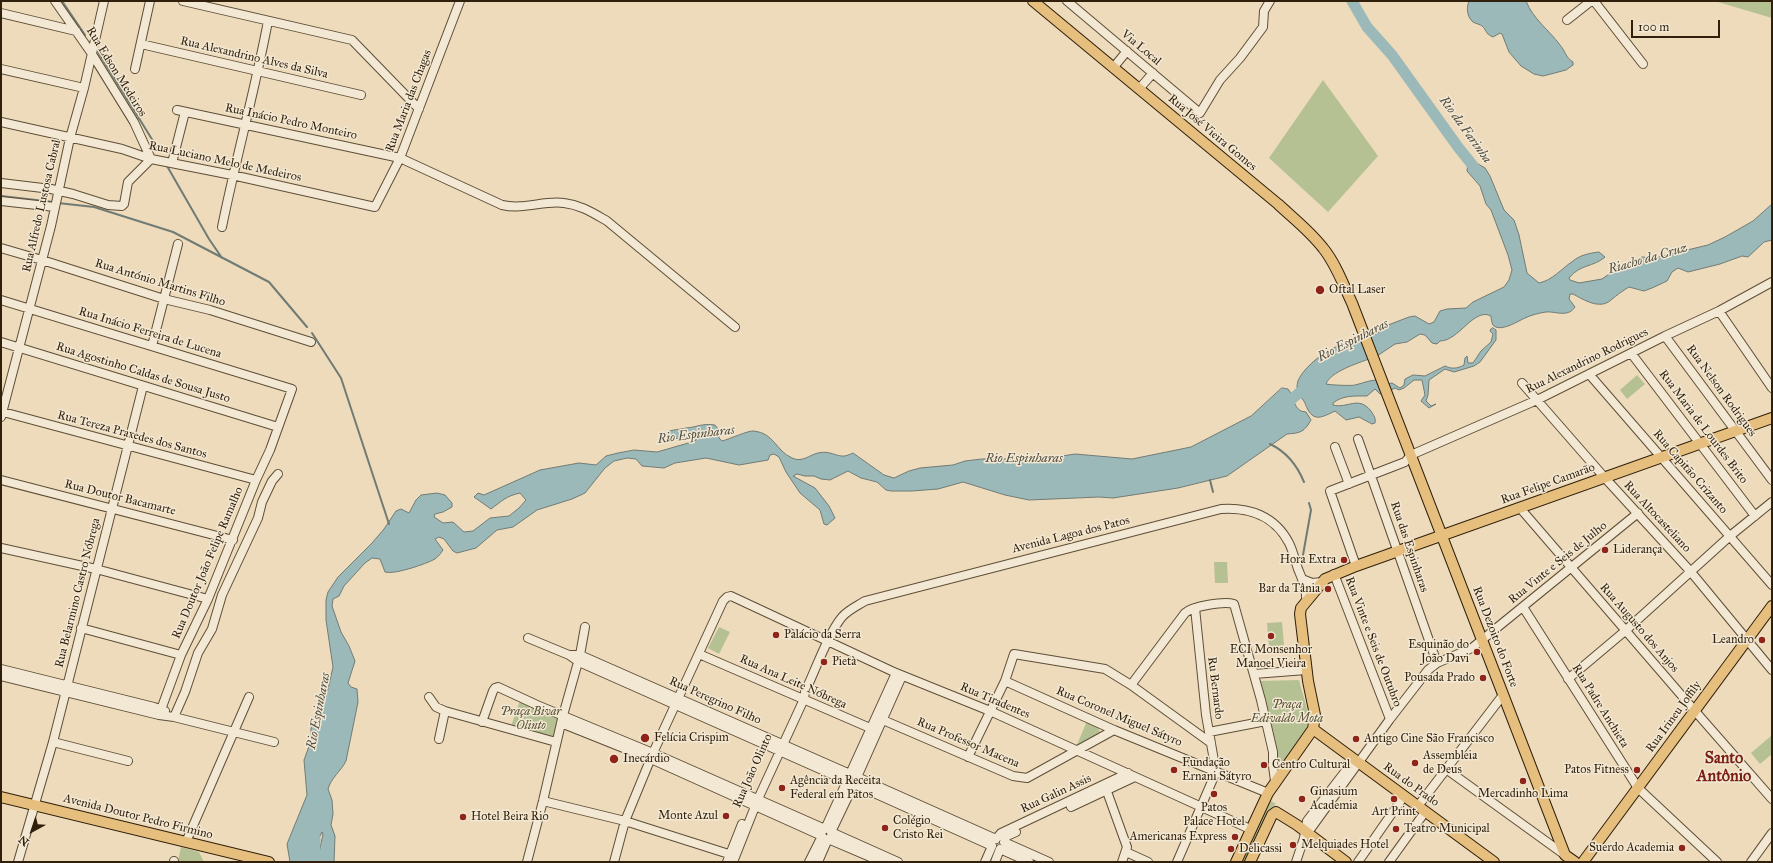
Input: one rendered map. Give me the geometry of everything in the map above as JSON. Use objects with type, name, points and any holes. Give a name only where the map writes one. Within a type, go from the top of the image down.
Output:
[{"type":"main road","name":"Rua José Vieira Gomes","points":[[1033,1],[1278,204],[1323,248],[1334,264],[1352,302],[1400,429]]},
{"type":"main road","name":"Rua Felipe Camarão","points":[[1306,670],[1300,614],[1314,586],[1334,574],[1772,418]]},
{"type":"main road","name":"Rua Dezoito do Forte","points":[[1400,429],[1565,855]]},
{"type":"main road","name":"Rua Irineu Joffily","points":[[1583,862],[1772,606]]},
{"type":"main road","points":[[1236,862],[1250,828],[1268,793],[1313,729],[1315,715],[1306,670]]},
{"type":"main road","name":"Rua do Prado","points":[[1313,729],[1494,862]]},
{"type":"main road","name":"Avenida Doutor Pedro Firmino","points":[[1,796],[265,861]]},
{"type":"main road","points":[[1250,862],[1274,813],[1279,813],[1306,835],[1346,862]]},
{"type":"main road","points":[[1565,855],[1575,862]]},
{"type":"street","name":"Rua Edson Medeiros","points":[[55,1],[92,54],[134,122],[151,159]]},
{"type":"street","name":"Rua Alfredo Lustosa Cabral","points":[[2,415],[4,393],[42,260],[104,1]]},
{"type":"street","points":[[135,69],[150,1]]},
{"type":"street","points":[[183,1],[352,40],[419,109]]},
{"type":"street","name":"Rua Maria das Chagas","points":[[375,207],[400,158],[460,1]]},
{"type":"street","name":"Via Local","points":[[1067,1],[1200,112],[1220,80],[1240,58],[1263,27],[1264,11],[1270,1]]},
{"type":"street","points":[[1567,20],[1592,1],[1643,64]]},
{"type":"street","points":[[1,13],[76,31]]},
{"type":"street","points":[[222,227],[232,175],[246,124],[268,21]]},
{"type":"street","name":"Rua Alexandrino Alves da Silva","points":[[141,44],[361,95]]},
{"type":"street","points":[[1113,68],[1127,51]]},
{"type":"street","points":[[1,68],[84,88]]},
{"type":"street","points":[[1139,89],[1153,73]]},
{"type":"street","name":"Rua Inácio Pedro Monteiro","points":[[172,162],[181,111],[400,158],[502,205],[520,207],[563,202],[588,209],[607,222],[735,327]]},
{"type":"street","name":"Rua Luciano Melo de Medeiros","points":[[1,122],[122,149],[151,159],[172,162],[375,207]]},
{"type":"street","points":[[1,201],[57,200],[73,194],[108,205],[122,206],[124,204],[128,182],[151,159]]},
{"type":"street","points":[[1,183],[30,186],[57,200]]},
{"type":"street","points":[[152,346],[178,244]]},
{"type":"street","name":"Rua António Martins Filho","points":[[1,248],[164,298],[210,310],[311,342]]},
{"type":"street","name":"Rua Alexandrino Rodrigues","points":[[1356,566],[1330,491],[1404,462],[1410,455],[1537,400],[1771,286]]},
{"type":"street","name":"Rua Inácio Ferreira de Lucena","points":[[1,300],[292,389],[278,427]]},
{"type":"street","points":[[1719,311],[1772,388]]},
{"type":"street","name":"Rua Nelson Rodrigues","points":[[1666,336],[1772,480]]},
{"type":"street","name":"Rua Agostinho Caldas de Sousa Justo","points":[[1,342],[278,427]]},
{"type":"street","name":"Rua Maria de Lourdes Brito","points":[[1631,353],[1755,516]]},
{"type":"street","name":"Rua Capitão Crizanto","points":[[1589,374],[1772,585]]},
{"type":"street","name":"Rua Altocasteliano","points":[[1522,383],[1605,478],[1691,572],[1772,670]]},
{"type":"street","name":"Rua Belarmino Castro Nóbrega","points":[[18,862],[36,805],[53,742],[143,386]]},
{"type":"street","name":"Rua Tereza Praxedes dos Santos","points":[[2,415],[256,480]]},
{"type":"street","name":"Rua Doutor João Felipe Ramalho","points":[[160,712],[181,655],[208,599],[256,480],[270,450],[278,427]]},
{"type":"street","name":"Rua das Espinharas","points":[[1358,439],[1372,475],[1397,552],[1437,663]]},
{"type":"street","points":[[1335,447],[1349,484]]},
{"type":"street","points":[[174,717],[185,692],[198,653],[212,629],[222,595],[258,518],[262,502],[272,481],[278,474]]},
{"type":"street","name":"Rua Doutor Bacamarte","points":[[1,480],[233,540]]},
{"type":"street","points":[[1568,679],[1730,536],[1772,502]]},
{"type":"street","name":"Rua Augusto dos Anjos","points":[[1520,508],[1694,711],[1772,799]]},
{"type":"street","name":"Avenida Lagoa dos Patos","points":[[829,641],[846,613],[865,601],[1221,509],[1247,509],[1271,522],[1281,531],[1288,542],[1302,579],[1314,586]]},
{"type":"street","name":"Rua Vinte e Seis de Julho","points":[[1296,862],[1306,835],[1356,762],[1425,673],[1437,663],[1466,651],[1482,639],[1638,513]]},
{"type":"street","points":[[1,548],[96,569],[208,599]]},
{"type":"street","name":"Rua Vinte e Seis de Outubro","points":[[1334,574],[1390,719]]},
{"type":"street","points":[[1302,579],[1312,583],[1314,586]]},
{"type":"street","name":"Rua Tiradentes","points":[[699,654],[723,601],[731,596],[899,674],[990,711],[1077,749],[1201,807],[1250,828]]},
{"type":"street","points":[[1131,685],[1188,610],[1228,603],[1234,604],[1266,721],[1273,752],[1275,781]]},
{"type":"street","name":"Rua Padre Anchieta","points":[[1523,607],[1638,788],[1717,862]]},
{"type":"street","name":"Ru Bernardo","points":[[1195,608],[1198,646],[1209,732],[1216,772]]},
{"type":"street","points":[[527,862],[543,801],[556,742],[580,658],[585,627]]},
{"type":"street","points":[[81,628],[181,655]]},
{"type":"street","name":"Rua Peregrino Filho","points":[[528,638],[580,658],[998,844],[1049,862]]},
{"type":"street","name":"Rua João Olinto","points":[[731,859],[755,801],[829,641]]},
{"type":"street","points":[[614,862],[625,821],[652,756],[699,654]]},
{"type":"street","name":"Rua Ana Leite Nóbrega","points":[[699,654],[803,696],[874,730]]},
{"type":"street","points":[[968,757],[1005,681],[1014,654],[1101,668],[1131,685],[1211,743]]},
{"type":"street","points":[[1,669],[66,689]]},
{"type":"street","points":[[1254,674],[1306,670]]},
{"type":"street","points":[[810,862],[826,834],[899,674]]},
{"type":"street","points":[[1,676],[66,689],[274,742]]},
{"type":"street","name":"Rua Coronel Miguel Sátyro","points":[[1005,681],[1114,730],[1268,793]]},
{"type":"street","points":[[482,722],[493,691],[498,687],[562,719],[755,801],[882,862]]},
{"type":"street","points":[[1389,862],[1446,769],[1503,695]]},
{"type":"street","points":[[186,842],[249,697]]},
{"type":"street","points":[[429,698],[436,707],[445,711],[556,742]]},
{"type":"street","points":[[438,739],[445,711]]},
{"type":"street","name":"Rua Professor Macena","points":[[879,719],[1013,776],[1025,778],[1114,730]]},
{"type":"street","points":[[1209,732],[1266,721]]},
{"type":"street","points":[[53,742],[128,761]]},
{"type":"street","points":[[1446,769],[1565,855]]},
{"type":"street","points":[[1177,862],[1216,772]]},
{"type":"street","name":"Rua Galin Assis","points":[[998,844],[1001,833],[1106,788],[1132,775]]},
{"type":"street","points":[[1106,788],[1127,847],[1122,862]]},
{"type":"street","points":[[1358,862],[1404,796]]},
{"type":"street","points":[[543,801],[625,821],[731,859]]},
{"type":"street","points":[[1751,862],[1772,833]]},
{"type":"street","points":[[826,834],[897,862]]},
{"type":"street","points":[[818,862],[826,834]]},
{"type":"street","points":[[985,862],[998,844]]},
{"type":"street","points":[[995,862],[998,844]]},
{"type":"street","name":"Rua Peregrino Filho","points":[[998,844],[1029,862]]},
{"type":"street","points":[[1126,852],[1148,862]]},
{"type":"green space","points":[[1718,1],[1772,1],[1772,18],[1718,2]]},
{"type":"green space","points":[[1323,80],[1378,156],[1328,212],[1269,158]]},
{"type":"green space","points":[[1637,375],[1645,384],[1627,399],[1620,390]]},
{"type":"green space","points":[[1214,562],[1227,562],[1228,583],[1215,583]]},
{"type":"green space","points":[[1282,622],[1284,645],[1269,647],[1267,623]]},
{"type":"green space","points":[[719,627],[730,632],[719,654],[708,648]]},
{"type":"green space","name":"Praça Edivaldo Mota","points":[[1299,680],[1307,710],[1307,726],[1297,745],[1275,773],[1273,764],[1277,756],[1260,681]]},
{"type":"green space","name":"Praça Bivar Olinto","points":[[520,701],[559,717],[552,739],[511,726]]},
{"type":"green space","points":[[1087,721],[1098,726],[1100,733],[1076,747]]},
{"type":"green space","points":[[1771,736],[1772,754],[1760,764],[1751,753]]},
{"type":"green space","points":[[1269,800],[1276,804],[1268,811],[1247,862],[1239,862]]},
{"type":"green space","points":[[181,847],[199,852],[204,862],[178,861]]},
{"type":"water","points":[[1469,1],[1526,1],[1537,19],[1560,45],[1568,58],[1573,62],[1573,65],[1566,70],[1543,76],[1534,74],[1521,66],[1509,52],[1502,34],[1500,33],[1493,37],[1487,33],[1484,27],[1474,23],[1469,18]]},
{"type":"water","name":"Riacho da Cruz","points":[[1471,157],[1473,161],[1485,168],[1490,176],[1504,210],[1514,220],[1519,235],[1527,273],[1539,283],[1553,277],[1576,259],[1589,254],[1599,252],[1605,257],[1596,263],[1573,273],[1569,278],[1570,280],[1579,283],[1602,279],[1618,268],[1642,257],[1654,258],[1708,245],[1753,221],[1772,204],[1772,240],[1764,242],[1748,257],[1742,256],[1720,264],[1688,272],[1678,268],[1672,272],[1667,281],[1644,291],[1629,287],[1607,303],[1592,303],[1570,294],[1569,299],[1575,307],[1569,312],[1546,312],[1527,317],[1509,326],[1500,328],[1493,325],[1491,316],[1485,314],[1472,320],[1454,336],[1447,340],[1440,341],[1437,344],[1432,343],[1425,335],[1420,334],[1407,342],[1395,344],[1374,358],[1365,339],[1378,333],[1383,327],[1415,316],[1429,324],[1434,322],[1440,311],[1466,308],[1473,302],[1504,287],[1509,280],[1512,270],[1491,210],[1486,204],[1480,186],[1467,171],[1468,162]]},
{"type":"water","points":[[1493,328],[1496,330],[1496,340],[1480,362],[1474,366],[1454,372],[1445,369],[1429,380],[1426,401],[1431,406],[1436,404],[1429,408],[1421,401],[1425,395],[1422,380],[1414,380],[1404,388],[1399,390],[1395,388],[1387,392],[1388,384],[1392,383],[1400,388],[1404,385],[1405,379],[1413,375],[1425,376],[1445,366],[1454,368],[1464,365],[1465,358],[1467,356],[1468,363],[1473,363],[1481,351],[1491,342],[1493,334],[1490,331]]},
{"type":"water","points":[[1361,339],[1369,359],[1338,372],[1326,384],[1353,385],[1378,380],[1383,394],[1380,394],[1375,389],[1367,396],[1345,397],[1333,403],[1333,405],[1338,406],[1357,403],[1362,404],[1371,411],[1375,418],[1375,423],[1372,424],[1359,417],[1346,420],[1335,411],[1325,416],[1313,416],[1297,392],[1298,380],[1305,370],[1317,358],[1337,346]]},
{"type":"water","points":[[1282,388],[1288,389],[1296,407],[1299,410],[1306,412],[1311,420],[1302,431],[1287,434],[1227,476],[1178,488],[1113,498],[1099,497],[1029,500],[1005,495],[963,482],[938,489],[891,491],[886,490],[877,482],[861,478],[848,471],[830,480],[797,474],[793,476],[815,488],[829,506],[835,518],[827,525],[824,524],[820,510],[800,493],[786,472],[779,457],[774,454],[770,455],[768,460],[739,465],[706,458],[675,463],[664,468],[642,466],[636,459],[627,458],[614,461],[605,468],[585,493],[572,499],[537,510],[513,527],[497,530],[476,548],[457,553],[453,551],[444,539],[439,537],[435,539],[443,550],[436,558],[418,566],[389,573],[385,572],[380,559],[372,558],[365,563],[344,586],[339,596],[333,599],[332,606],[341,632],[355,661],[348,683],[351,687],[357,689],[358,702],[346,761],[331,781],[328,789],[332,800],[333,814],[331,825],[335,836],[334,862],[317,862],[323,834],[322,832],[318,840],[313,862],[290,862],[287,844],[307,795],[304,760],[311,741],[311,726],[315,714],[328,689],[333,667],[326,620],[326,600],[328,592],[338,577],[384,529],[396,511],[401,509],[409,513],[416,500],[421,495],[437,493],[445,495],[452,503],[452,507],[435,514],[434,517],[443,523],[453,522],[464,532],[473,531],[490,518],[509,516],[526,500],[520,493],[515,494],[504,499],[491,509],[474,497],[478,493],[484,495],[540,470],[579,463],[596,465],[606,456],[618,453],[634,450],[657,452],[692,442],[696,440],[696,437],[693,435],[674,439],[667,435],[667,432],[707,424],[715,425],[718,429],[719,438],[722,441],[752,431],[761,432],[771,439],[787,455],[799,460],[822,452],[842,456],[853,453],[884,475],[894,478],[920,468],[953,465],[965,461],[982,459],[1043,459],[1075,454],[1132,459],[1191,447],[1251,416]]},
{"type":"waterway","points":[[62,1],[85,35]]},
{"type":"waterway","name":"Rio da Farinha","points":[[1352,1],[1367,27],[1392,55],[1458,147],[1478,172]]},
{"type":"waterway","points":[[98,52],[158,149]]},
{"type":"waterway","points":[[167,166],[209,239],[222,258]]},
{"type":"waterway","points":[[1,196],[53,202]]},
{"type":"waterway","points":[[58,203],[94,207],[173,232],[269,282],[307,327]]},
{"type":"waterway","points":[[312,333],[341,378],[389,524]]},
{"type":"waterway","name":"Rio Espinharas","points":[[1283,407],[1309,384]]},
{"type":"waterway","points":[[1270,444],[1282,451],[1291,460],[1304,482]]},
{"type":"waterway","points":[[1210,480],[1213,492]]},
{"type":"waterway","points":[[1303,555],[1311,510],[1309,503]]},
{"type":"waterway","name":"Rio Espinharas","points":[[314,862],[315,839]]},
{"type":"place","name":"Oftal Laser","points":[[1320,290]]},
{"type":"place","name":"Liderança","points":[[1605,550]]},
{"type":"place","name":"Hora Extra","points":[[1344,560]]},
{"type":"place","name":"Bar da Tânia","points":[[1328,589]]},
{"type":"place","name":"Palácio da Serra","points":[[776,635]]},
{"type":"place","name":"ECI Monsenhor Manoel Vieira","points":[[1271,636]]},
{"type":"place","name":"Leandro","points":[[1762,640]]},
{"type":"place","name":"Esquinão do João Davi","points":[[1477,652]]},
{"type":"place","name":"Pietà","points":[[824,662]]},
{"type":"place","name":"Pousada Prado","points":[[1483,678]]},
{"type":"place","name":"Felícia Crispim","points":[[645,738]]},
{"type":"place","name":"Antigo Cine São Francisco","points":[[1356,739]]},
{"type":"place","name":"Inecárdio","points":[[614,759]]},
{"type":"place","name":"Assembleia de Deus","points":[[1415,763]]},
{"type":"place","name":"Centro Cultural","points":[[1264,765]]},
{"type":"place","name":"Fundação Ernani Sátyro","points":[[1174,770]]},
{"type":"place","name":"Patos Fitness","points":[[1637,770]]},
{"type":"place","name":"Mercadinho Lima","points":[[1523,781]]},
{"type":"place","name":"Agência da Receita Federal em Patos","points":[[782,788]]},
{"type":"place","name":"Patos Palace Hotel","points":[[1214,794]]},
{"type":"place","name":"Ginasium Academia","points":[[1302,799]]},
{"type":"place","name":"Art Print","points":[[1394,799]]},
{"type":"place","name":"Monte Azul","points":[[726,816]]},
{"type":"place","name":"Hotel Beira Rio","points":[[463,817]]},
{"type":"place","name":"Colégio Cristo Rei","points":[[885,828]]},
{"type":"place","name":"Teatro Municipal","points":[[1396,829]]},
{"type":"place","name":"Americanas Express","points":[[1235,837]]},
{"type":"place","name":"Melquiades Hotel","points":[[1293,845]]},
{"type":"place","name":"Suerdo Academia","points":[[1682,848]]},
{"type":"place","name":"Delicassi","points":[[1231,849]]},
{"type":"district","name":"Santo Antônio","points":[[1724,768]]}]
